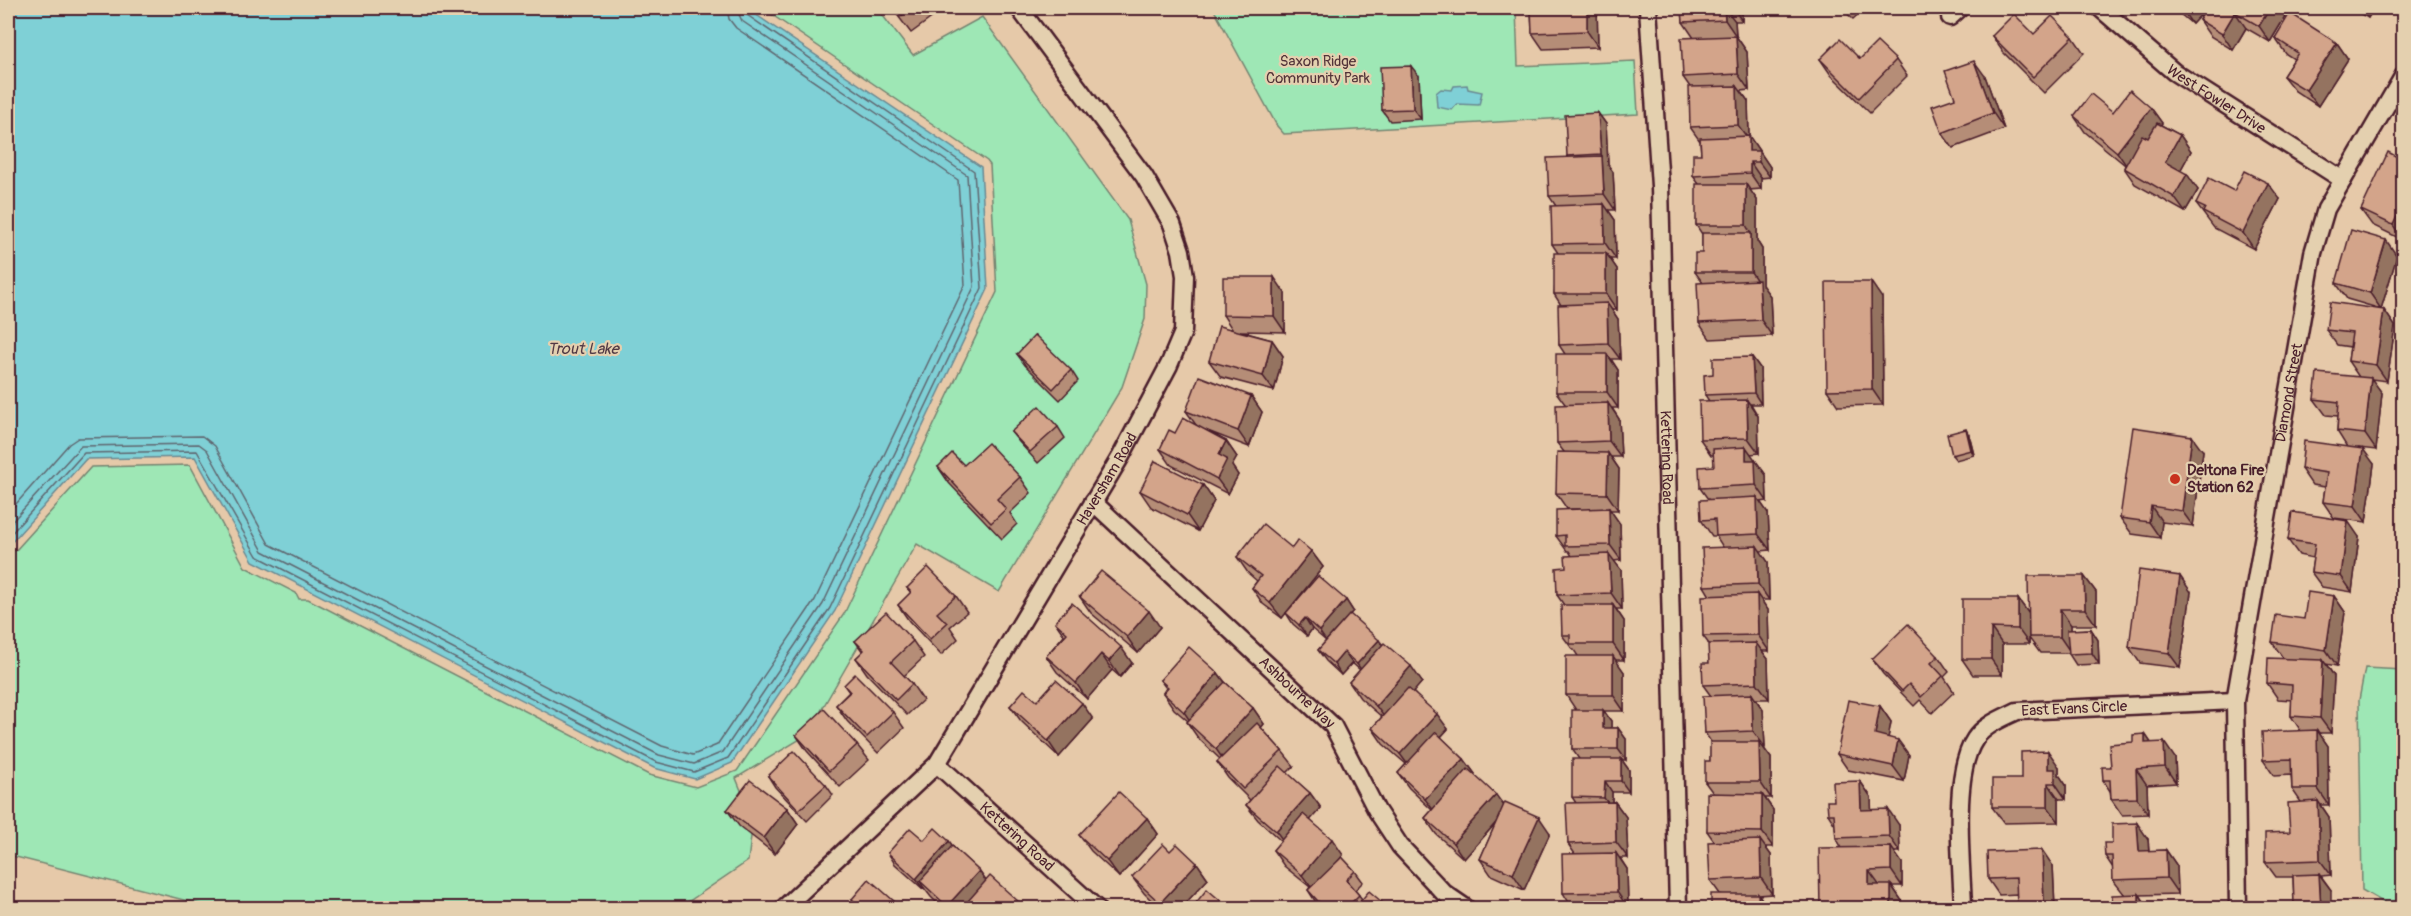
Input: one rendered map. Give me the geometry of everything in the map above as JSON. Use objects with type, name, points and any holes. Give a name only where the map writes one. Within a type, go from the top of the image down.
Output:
[{"type":"street","name":"Haversham Road","points":[[784,909],[937,764],[1093,502],[1169,365],[1183,332],[1185,276],[1181,251],[1172,224],[1144,176],[1019,8]]},
{"type":"street","name":"Kettering Road","points":[[1648,8],[1660,186],[1678,909]]},
{"type":"street","name":"West Fowler Drive","points":[[2100,8],[2174,72],[2343,180]]},
{"type":"street","name":"Diamond Street","points":[[2238,909],[2235,701],[2313,253],[2325,209],[2403,75]]},
{"type":"street","name":"Ashbourne Way","points":[[1093,502],[1334,726],[1377,811],[1400,846],[1444,893],[1466,909]]},
{"type":"street","name":"East Evans Circle","points":[[1963,909],[1960,788],[1965,760],[1975,738],[1993,722],[2017,711],[2235,701]]},
{"type":"street","name":"Kettering Road","points":[[937,764],[1096,909]]},
{"type":"green space","points":[[762,8],[877,8],[913,55],[982,17],[1128,220],[1146,284],[1145,319],[1122,387],[999,592],[917,544],[807,735],[736,778],[753,820],[748,861],[679,908],[215,908],[8,855],[8,551],[16,550],[91,467],[190,465],[245,567],[296,593],[299,599],[308,599],[649,775],[696,787],[737,771],[844,614],[997,292],[990,165],[987,161]]},
{"type":"green space","name":"Saxon Ridge Community Park","points":[[1213,8],[1516,8],[1518,66],[1635,61],[1638,114],[1284,134],[1277,126]]},
{"type":"green space","points":[[2365,668],[2403,670],[2403,908],[2393,908],[2362,890],[2359,700]]},
{"type":"water","name":"Trout Lake","points":[[8,8],[746,8],[981,167],[988,289],[835,611],[732,763],[695,779],[654,768],[253,561],[195,457],[86,459],[11,543],[8,542]]},
{"type":"water","points":[[1467,85],[1468,89],[1482,92],[1479,105],[1457,104],[1452,110],[1437,107],[1436,93],[1441,89],[1452,90],[1454,86]]},
{"type":"building","points":[[893,8],[912,8],[900,17]]},
{"type":"building","points":[[1531,8],[1587,8],[1587,31],[1532,33]]},
{"type":"building","points":[[1682,8],[1724,8],[1725,20],[1683,22]]},
{"type":"building","points":[[2207,8],[2270,8],[2259,26],[2235,12],[2222,34],[2199,20]]},
{"type":"building","points":[[2290,13],[2337,43],[2306,90],[2283,76],[2298,53],[2275,38]]},
{"type":"building","points":[[2014,14],[2034,34],[2052,16],[2073,37],[2033,77],[1992,36]]},
{"type":"building","points":[[1736,36],[1738,74],[1683,77],[1681,38]]},
{"type":"building","points":[[1840,39],[1860,59],[1877,42],[1896,60],[1859,98],[1820,59]]},
{"type":"building","points":[[1974,61],[1993,113],[1942,133],[1932,106],[1955,98],[1945,71]]},
{"type":"building","points":[[1411,66],[1413,109],[1382,110],[1380,67]]},
{"type":"building","points":[[1737,86],[1738,125],[1690,127],[1689,87]]},
{"type":"building","points":[[2130,90],[2151,108],[2117,152],[2074,116],[2091,94],[2113,112]]},
{"type":"building","points":[[1598,113],[1601,154],[1567,156],[1565,115]]},
{"type":"building","points":[[2157,123],[2180,135],[2165,162],[2187,174],[2174,197],[2124,168],[2142,135],[2148,138]]},
{"type":"building","points":[[1749,136],[1749,151],[1759,151],[1759,162],[1750,162],[1750,173],[1693,176],[1693,154],[1701,154],[1700,138]]},
{"type":"building","points":[[2388,152],[2403,160],[2403,217],[2398,214],[2393,225],[2361,210]]},
{"type":"building","points":[[1602,156],[1604,194],[1549,196],[1547,158]]},
{"type":"building","points":[[2244,171],[2268,183],[2243,233],[2203,212],[2205,208],[2196,204],[2209,178],[2234,191]]},
{"type":"building","points":[[1696,184],[1746,184],[1746,225],[1696,225]]},
{"type":"building","points":[[1604,204],[1605,243],[1552,244],[1551,206]]},
{"type":"building","points":[[2351,230],[2386,240],[2370,293],[2336,283]]},
{"type":"building","points":[[1702,233],[1751,233],[1751,272],[1695,272],[1695,253],[1702,253]]},
{"type":"building","points":[[1554,253],[1606,253],[1606,294],[1554,294]]},
{"type":"building","points":[[1223,277],[1274,277],[1274,316],[1223,315]]},
{"type":"building","points":[[1759,280],[1761,320],[1699,323],[1697,283]]},
{"type":"building","points":[[1826,282],[1871,282],[1872,389],[1827,390]]},
{"type":"building","points":[[2330,302],[2384,310],[2376,365],[2348,361],[2352,333],[2326,330]]},
{"type":"building","points":[[1607,303],[1608,343],[1559,345],[1558,305]]},
{"type":"building","points":[[1219,326],[1272,340],[1263,376],[1209,361]]},
{"type":"building","points":[[1035,335],[1071,370],[1053,389],[1017,354]]},
{"type":"building","points":[[1556,354],[1607,354],[1607,392],[1556,392]]},
{"type":"building","points":[[1752,357],[1754,393],[1705,395],[1704,375],[1713,374],[1713,358]]},
{"type":"building","points":[[2317,373],[2371,378],[2365,434],[2337,431],[2339,402],[2314,399]]},
{"type":"building","points":[[1199,376],[1251,396],[1238,431],[1186,411]]},
{"type":"building","points":[[1747,400],[1748,438],[1700,439],[1699,401]]},
{"type":"building","points":[[1608,403],[1609,441],[1557,443],[1556,405]]},
{"type":"building","points":[[1039,406],[1058,427],[1030,452],[1011,432]]},
{"type":"building","points":[[1183,418],[1226,441],[1219,455],[1227,459],[1217,479],[1160,449],[1169,430],[1175,433]]},
{"type":"building","points":[[2133,427],[2192,436],[2182,511],[2151,506],[2149,522],[2120,518]]},
{"type":"building","points":[[1966,429],[1971,450],[1952,455],[1947,434]]},
{"type":"building","points":[[2304,441],[2363,449],[2355,506],[2323,502],[2327,473],[2301,469]]},
{"type":"building","points":[[988,443],[1020,477],[997,499],[1006,509],[991,523],[938,467],[952,453],[964,465]]},
{"type":"building","points":[[1746,447],[1746,460],[1755,460],[1756,485],[1700,488],[1699,467],[1714,466],[1713,449]]},
{"type":"building","points":[[1557,452],[1608,453],[1607,494],[1556,493]]},
{"type":"building","points":[[1155,461],[1203,485],[1187,515],[1140,491]]},
{"type":"building","points":[[1757,497],[1758,534],[1716,536],[1715,519],[1701,520],[1700,500]]},
{"type":"building","points":[[1609,508],[1610,545],[1565,546],[1565,535],[1556,536],[1556,510]]},
{"type":"building","points":[[2292,512],[2348,521],[2341,576],[2311,572],[2315,544],[2288,540]]},
{"type":"building","points":[[1263,524],[1292,548],[1298,540],[1311,551],[1270,603],[1252,588],[1261,576],[1237,557]]},
{"type":"building","points":[[1757,546],[1758,584],[1704,586],[1702,548]]},
{"type":"building","points":[[1609,554],[1611,593],[1557,595],[1556,568],[1566,567],[1565,556]]},
{"type":"building","points":[[928,567],[956,596],[937,613],[947,623],[930,639],[898,605],[911,592],[907,588]]},
{"type":"building","points":[[2139,570],[2180,576],[2169,653],[2129,647]]},
{"type":"building","points":[[1101,571],[1149,611],[1127,637],[1080,597]]},
{"type":"building","points":[[1318,576],[1346,600],[1319,631],[1305,618],[1299,625],[1286,613]]},
{"type":"building","points":[[2028,576],[2084,576],[2085,609],[2060,609],[2060,637],[2029,637]]},
{"type":"building","points":[[2308,592],[2334,596],[2326,650],[2272,642],[2276,615],[2304,619]]},
{"type":"building","points":[[1757,594],[1758,635],[1703,636],[1702,596]]},
{"type":"building","points":[[1962,599],[2018,599],[2018,629],[1991,628],[1991,659],[1962,659]]},
{"type":"building","points":[[1072,603],[1121,647],[1109,661],[1101,654],[1076,683],[1046,656],[1067,633],[1055,622]]},
{"type":"building","points":[[1561,605],[1613,605],[1613,644],[1570,644],[1570,635],[1562,635]]},
{"type":"building","points":[[886,612],[913,641],[891,662],[912,684],[896,700],[856,658],[864,650],[855,641]]},
{"type":"building","points":[[1350,614],[1379,640],[1357,664],[1344,652],[1334,664],[1318,650]]},
{"type":"building","points":[[1908,624],[1938,656],[1931,663],[1943,676],[1921,697],[1909,684],[1902,691],[1872,659]]},
{"type":"building","points":[[2091,629],[2092,653],[2069,654],[2067,630]]},
{"type":"building","points":[[1384,643],[1411,666],[1376,706],[1349,682]]},
{"type":"building","points":[[1756,643],[1757,683],[1703,685],[1702,663],[1709,663],[1708,644]]},
{"type":"building","points":[[1189,647],[1218,673],[1184,712],[1163,693],[1168,687],[1160,680]]},
{"type":"building","points":[[1566,656],[1613,656],[1613,695],[1566,695]]},
{"type":"building","points":[[2268,658],[2323,660],[2320,718],[2291,716],[2292,685],[2267,683]]},
{"type":"building","points":[[855,674],[893,712],[867,737],[836,705],[850,692],[844,685]]},
{"type":"building","points":[[1056,680],[1082,703],[1048,741],[1010,706],[1024,690],[1037,701]]},
{"type":"building","points":[[1225,682],[1253,708],[1216,749],[1187,722]]},
{"type":"building","points":[[1408,688],[1437,714],[1400,754],[1372,728]]},
{"type":"building","points":[[1752,694],[1753,731],[1705,733],[1703,696]]},
{"type":"building","points":[[1848,700],[1880,706],[1875,734],[1898,740],[1893,766],[1837,754]]},
{"type":"building","points":[[824,709],[857,745],[829,771],[796,735]]},
{"type":"building","points":[[1572,710],[1603,710],[1603,728],[1618,728],[1618,749],[1572,749]]},
{"type":"building","points":[[1257,723],[1282,751],[1243,789],[1217,762]]},
{"type":"building","points":[[2317,730],[2318,789],[2292,789],[2291,759],[2263,760],[2262,732]]},
{"type":"building","points":[[1436,732],[1464,759],[1425,799],[1398,773]]},
{"type":"building","points":[[2145,734],[2145,743],[2164,742],[2165,767],[2136,769],[2137,798],[2111,799],[2110,780],[2103,780],[2102,767],[2111,767],[2109,744],[2133,742],[2133,735]]},
{"type":"building","points":[[1710,742],[1759,742],[1760,782],[1705,782],[1705,761],[1710,761]]},
{"type":"building","points":[[794,751],[826,785],[799,810],[768,776]]},
{"type":"building","points":[[2048,751],[2048,769],[2055,769],[2055,783],[2048,783],[2048,807],[1992,807],[1992,779],[2021,779],[2021,752]]},
{"type":"building","points":[[1572,759],[1621,759],[1621,781],[1605,781],[1604,798],[1572,797]]},
{"type":"building","points":[[1280,766],[1310,793],[1276,831],[1246,805]]},
{"type":"building","points":[[1468,769],[1496,795],[1453,843],[1425,818]]},
{"type":"building","points":[[750,780],[787,808],[764,838],[727,810]]},
{"type":"building","points":[[1860,781],[1861,810],[1888,809],[1889,836],[1836,838],[1834,814],[1828,814],[1827,801],[1834,801],[1833,782]]},
{"type":"building","points":[[1119,792],[1147,818],[1107,861],[1079,835]]},
{"type":"building","points":[[1707,793],[1762,794],[1762,832],[1707,831]]},
{"type":"building","points":[[2318,801],[2320,860],[2265,862],[2265,833],[2290,832],[2288,803]]},
{"type":"building","points":[[1505,802],[1539,817],[1513,874],[1480,859]]},
{"type":"building","points":[[1615,802],[1616,842],[1568,844],[1566,803]]},
{"type":"building","points":[[1303,814],[1332,839],[1302,875],[1273,850]]},
{"type":"building","points":[[2137,823],[2139,851],[2166,850],[2167,878],[2113,880],[2112,856],[2105,856],[2104,843],[2112,843],[2112,824]]},
{"type":"building","points":[[910,828],[924,840],[935,828],[949,841],[916,879],[888,853]]},
{"type":"building","points":[[1760,840],[1761,878],[1710,880],[1708,842]]},
{"type":"building","points":[[1163,844],[1170,851],[1177,844],[1197,863],[1160,903],[1132,877]]},
{"type":"building","points":[[952,846],[979,871],[947,906],[920,881]]},
{"type":"building","points":[[1891,847],[1891,870],[1869,871],[1869,885],[1891,885],[1891,909],[1820,909],[1819,848]]},
{"type":"building","points":[[2042,850],[2044,905],[2017,906],[2016,878],[1988,879],[1987,852]]},
{"type":"building","points":[[1616,853],[1617,892],[1563,893],[1562,854]]},
{"type":"building","points":[[1342,857],[1355,871],[1346,880],[1359,895],[1345,909],[1325,909],[1308,890]]},
{"type":"building","points":[[2319,874],[2321,909],[2270,909],[2269,905],[2294,904],[2293,875]]},
{"type":"building","points":[[990,876],[1019,902],[1013,909],[961,909]]},
{"type":"building","points":[[869,879],[903,909],[862,909],[852,899]]},
{"type":"building","points":[[1207,889],[1230,909],[1191,909]]},
{"type":"building","points":[[1369,891],[1390,909],[1354,909]]},
{"type":"building","points":[[1711,894],[1758,894],[1759,909],[1711,909]]},
{"type":"building","points":[[2139,894],[2139,909],[2113,909],[2112,895]]},
{"type":"place","name":"Deltona Fire Station 62","points":[[2175,479]]}]
